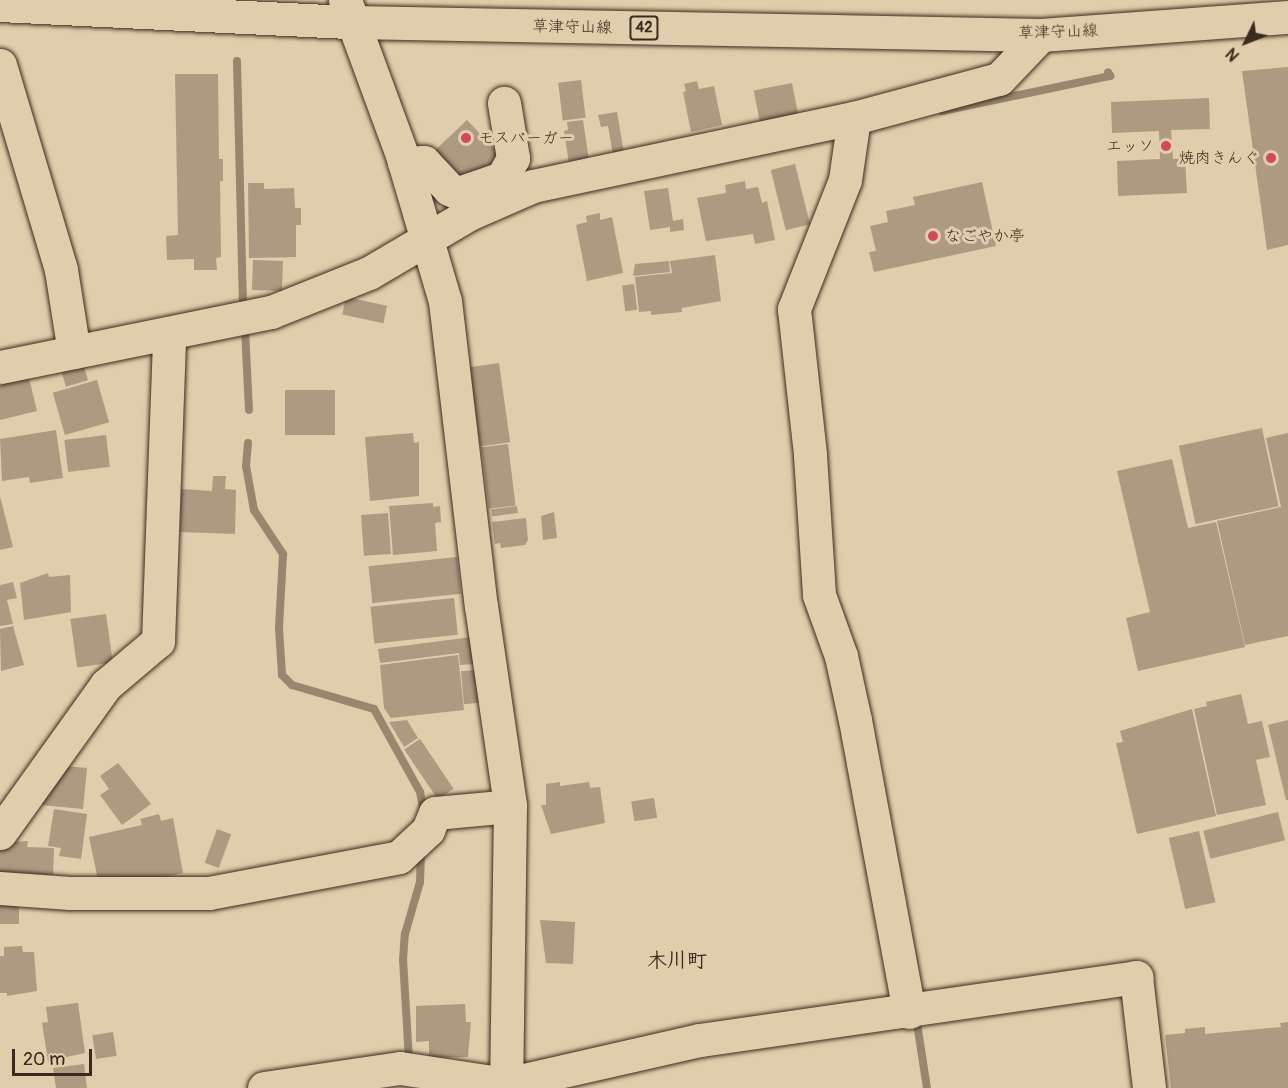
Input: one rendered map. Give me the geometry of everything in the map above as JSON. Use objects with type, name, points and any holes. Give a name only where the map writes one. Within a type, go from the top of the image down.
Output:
[{"type":"street","name":"草津守山線","points":[[0,5],[349,11],[1041,35],[1288,17]]},
{"type":"street","points":[[349,11],[404,163],[445,301],[481,606],[510,806],[506,1086]]},
{"type":"street","points":[[0,367],[169,336],[271,312],[369,273],[428,241],[471,213],[556,179],[854,118],[999,80],[1041,35]]},
{"type":"street","points":[[0,65],[61,270],[74,352]]},
{"type":"street","points":[[404,163],[424,162],[449,189],[458,193],[502,178],[513,158],[504,103]]},
{"type":"street","points":[[854,118],[845,180],[794,309],[810,454],[819,595],[841,656],[855,720],[909,1012]]},
{"type":"street","points":[[0,833],[106,685],[159,641],[169,336]]},
{"type":"street","points":[[0,888],[70,893],[209,893],[399,857],[428,830],[435,813],[510,806]]},
{"type":"street","points":[[264,1088],[400,1068],[506,1086],[700,1040],[909,1012],[1136,977],[1149,1088]]},
{"type":"building","name":"焼肉きんぐ","points":[[1288,67],[1288,245],[1267,250],[1242,71]]},
{"type":"building","points":[[175,74],[218,74],[219,159],[223,159],[223,181],[220,181],[221,257],[216,258],[217,270],[194,270],[194,259],[167,260],[166,236],[178,235]]},
{"type":"building","points":[[581,80],[586,118],[563,121],[558,83]]},
{"type":"building","points":[[697,81],[699,89],[714,86],[722,125],[691,132],[683,92],[686,91],[684,84]]},
{"type":"building","points":[[792,83],[798,115],[760,123],[754,90]]},
{"type":"building","name":"エッソ","points":[[1209,98],[1210,129],[1171,130],[1173,159],[1185,158],[1187,193],[1118,196],[1117,161],[1160,159],[1159,131],[1112,133],[1111,102]]},
{"type":"building","points":[[617,112],[624,153],[613,155],[608,126],[601,127],[598,115]]},
{"type":"building","name":"モスバーガー","points":[[467,120],[504,159],[458,186],[429,156]]},
{"type":"building","points":[[583,120],[589,161],[569,164],[564,131],[568,130],[567,122]]},
{"type":"building","points":[[795,164],[810,224],[786,230],[771,170]]},
{"type":"building","points":[[745,181],[746,189],[758,187],[762,203],[767,201],[775,240],[755,244],[753,234],[706,241],[697,198],[726,193],[725,185]]},
{"type":"building","name":"なごやか亭","points":[[982,182],[996,246],[874,272],[869,252],[876,251],[870,226],[888,222],[886,211],[915,205],[913,197]]},
{"type":"building","points":[[248,183],[264,183],[264,189],[294,188],[295,208],[301,208],[301,225],[296,225],[296,257],[249,258]]},
{"type":"building","points":[[668,188],[673,221],[683,219],[684,230],[670,232],[670,227],[650,230],[644,191]]},
{"type":"building","points":[[600,213],[600,220],[612,217],[623,273],[587,281],[576,225],[587,222],[586,216]]},
{"type":"building","points":[[715,255],[721,301],[682,308],[682,312],[651,315],[651,311],[639,312],[635,277],[672,273],[670,261]]},
{"type":"building","points":[[253,260],[283,261],[282,291],[252,290]]},
{"type":"building","points":[[669,261],[670,272],[633,276],[635,264]]},
{"type":"building","points":[[634,284],[637,310],[625,311],[622,285]]},
{"type":"building","points":[[346,297],[387,306],[383,323],[342,315]]},
{"type":"building","points":[[83,363],[88,380],[66,387],[61,369]]},
{"type":"building","points":[[499,363],[510,442],[480,446],[469,367]]},
{"type":"building","points":[[29,378],[37,411],[0,420],[0,385]]},
{"type":"building","points":[[97,380],[109,422],[65,435],[53,393]]},
{"type":"building","points":[[285,390],[335,390],[335,435],[285,435]]},
{"type":"building","points":[[1262,428],[1279,506],[1195,524],[1179,446]]},
{"type":"building","points":[[56,430],[63,478],[30,483],[29,477],[2,481],[0,439]]},
{"type":"building","points":[[413,433],[414,443],[419,442],[419,496],[370,501],[365,437]]},
{"type":"building","points":[[1288,433],[1288,636],[1245,645],[1217,521],[1281,507],[1266,438]]},
{"type":"building","points":[[106,435],[110,467],[68,472],[64,440]]},
{"type":"building","points":[[508,444],[516,506],[489,509],[481,447]]},
{"type":"building","points":[[1172,459],[1188,528],[1216,522],[1245,647],[1138,671],[1126,618],[1150,612],[1117,471]]},
{"type":"building","points":[[213,476],[226,476],[225,489],[236,490],[235,534],[180,532],[181,489],[212,491]]},
{"type":"building","points":[[0,496],[13,547],[0,550]]},
{"type":"building","points":[[433,503],[433,507],[440,506],[441,522],[435,523],[437,551],[393,555],[389,506]]},
{"type":"building","points":[[517,506],[518,513],[492,517],[491,510]]},
{"type":"building","points":[[554,512],[557,538],[543,540],[541,516]]},
{"type":"building","points":[[388,513],[391,554],[364,556],[361,515]]},
{"type":"building","points":[[526,518],[528,540],[525,545],[501,548],[500,543],[495,544],[492,522]]},
{"type":"building","points":[[457,557],[461,594],[372,603],[368,566]]},
{"type":"building","points":[[48,573],[49,577],[70,575],[71,612],[24,620],[20,583]]},
{"type":"building","points":[[13,582],[17,598],[7,600],[13,624],[0,626],[0,585]]},
{"type":"building","points":[[454,598],[458,635],[374,644],[370,607]]},
{"type":"building","points":[[106,614],[113,663],[77,668],[70,619]]},
{"type":"building","points":[[13,626],[24,665],[1,671],[0,629]]},
{"type":"building","points":[[472,637],[475,664],[460,665],[459,653],[380,663],[378,649]]},
{"type":"building","points":[[458,655],[464,710],[391,718],[384,708],[380,665]]},
{"type":"building","points":[[476,670],[479,703],[464,704],[461,671]]},
{"type":"building","points":[[1241,694],[1248,724],[1262,721],[1270,757],[1256,760],[1266,805],[1217,815],[1194,709],[1207,706],[1206,702]]},
{"type":"building","points":[[1192,709],[1216,816],[1137,834],[1116,743],[1123,742],[1120,731]]},
{"type":"building","points":[[407,720],[418,738],[404,747],[389,722]]},
{"type":"building","points":[[1288,720],[1288,800],[1286,800],[1268,725]]},
{"type":"building","points":[[420,739],[454,789],[438,799],[404,750]]},
{"type":"building","points":[[118,763],[151,804],[122,825],[100,795],[109,789],[100,776]]},
{"type":"building","points":[[54,765],[87,768],[83,809],[41,805],[44,773]]},
{"type":"building","points":[[560,782],[560,786],[589,782],[590,788],[600,787],[605,823],[551,834],[541,805],[546,805],[546,784]]},
{"type":"building","points":[[654,798],[657,818],[634,821],[631,802]]},
{"type":"building","points":[[54,809],[87,814],[81,859],[59,856],[61,848],[48,846]]},
{"type":"building","points":[[1278,812],[1285,840],[1210,859],[1203,831]]},
{"type":"building","points":[[159,814],[161,821],[173,818],[183,873],[132,885],[116,885],[113,876],[98,880],[89,837],[142,825],[140,819]]},
{"type":"building","points":[[217,829],[231,834],[219,868],[205,863]]},
{"type":"building","points":[[1199,831],[1215,902],[1185,909],[1169,838]]},
{"type":"building","points":[[28,841],[27,847],[54,848],[53,879],[0,877],[0,843]]},
{"type":"building","points":[[0,899],[19,899],[19,924],[0,924]]},
{"type":"building","points":[[540,920],[575,922],[573,964],[546,963]]},
{"type":"building","points":[[22,946],[23,952],[34,952],[37,991],[7,996],[7,993],[0,993],[0,956],[4,956],[4,947]]},
{"type":"building","points":[[78,1003],[85,1053],[48,1061],[42,1023],[48,1022],[46,1007]]},
{"type":"building","points":[[465,1004],[466,1022],[471,1022],[468,1057],[429,1058],[429,1041],[416,1042],[416,1006]]},
{"type":"building","points":[[1288,1022],[1288,1088],[1171,1088],[1165,1035],[1185,1033],[1185,1029],[1205,1027],[1205,1034],[1281,1027],[1280,1023]]},
{"type":"building","points":[[113,1032],[117,1056],[96,1059],[92,1035]]},
{"type":"building","points":[[84,1064],[87,1088],[56,1088],[53,1068]]},
{"type":"waterway","points":[[237,61],[243,303]]},
{"type":"waterway","points":[[942,111],[1110,76],[1108,72]]},
{"type":"waterway","points":[[245,329],[249,410]]},
{"type":"waterway","points":[[248,443],[246,466],[254,510],[283,554],[279,628],[282,675],[292,685],[374,709],[420,792],[423,807]]},
{"type":"waterway","points":[[409,1060],[403,960],[405,934],[420,882],[421,856]]},
{"type":"waterway","points":[[916,1017],[927,1088]]},
{"type":"place","name":"モスバーガー","points":[[466,138]]},
{"type":"place","name":"エッソ","points":[[1166,146]]},
{"type":"place","name":"焼肉きんぐ","points":[[1271,158]]},
{"type":"place","name":"なごやか亭","points":[[933,236]]},
{"type":"district","name":"木川町","points":[[677,960]]}]
